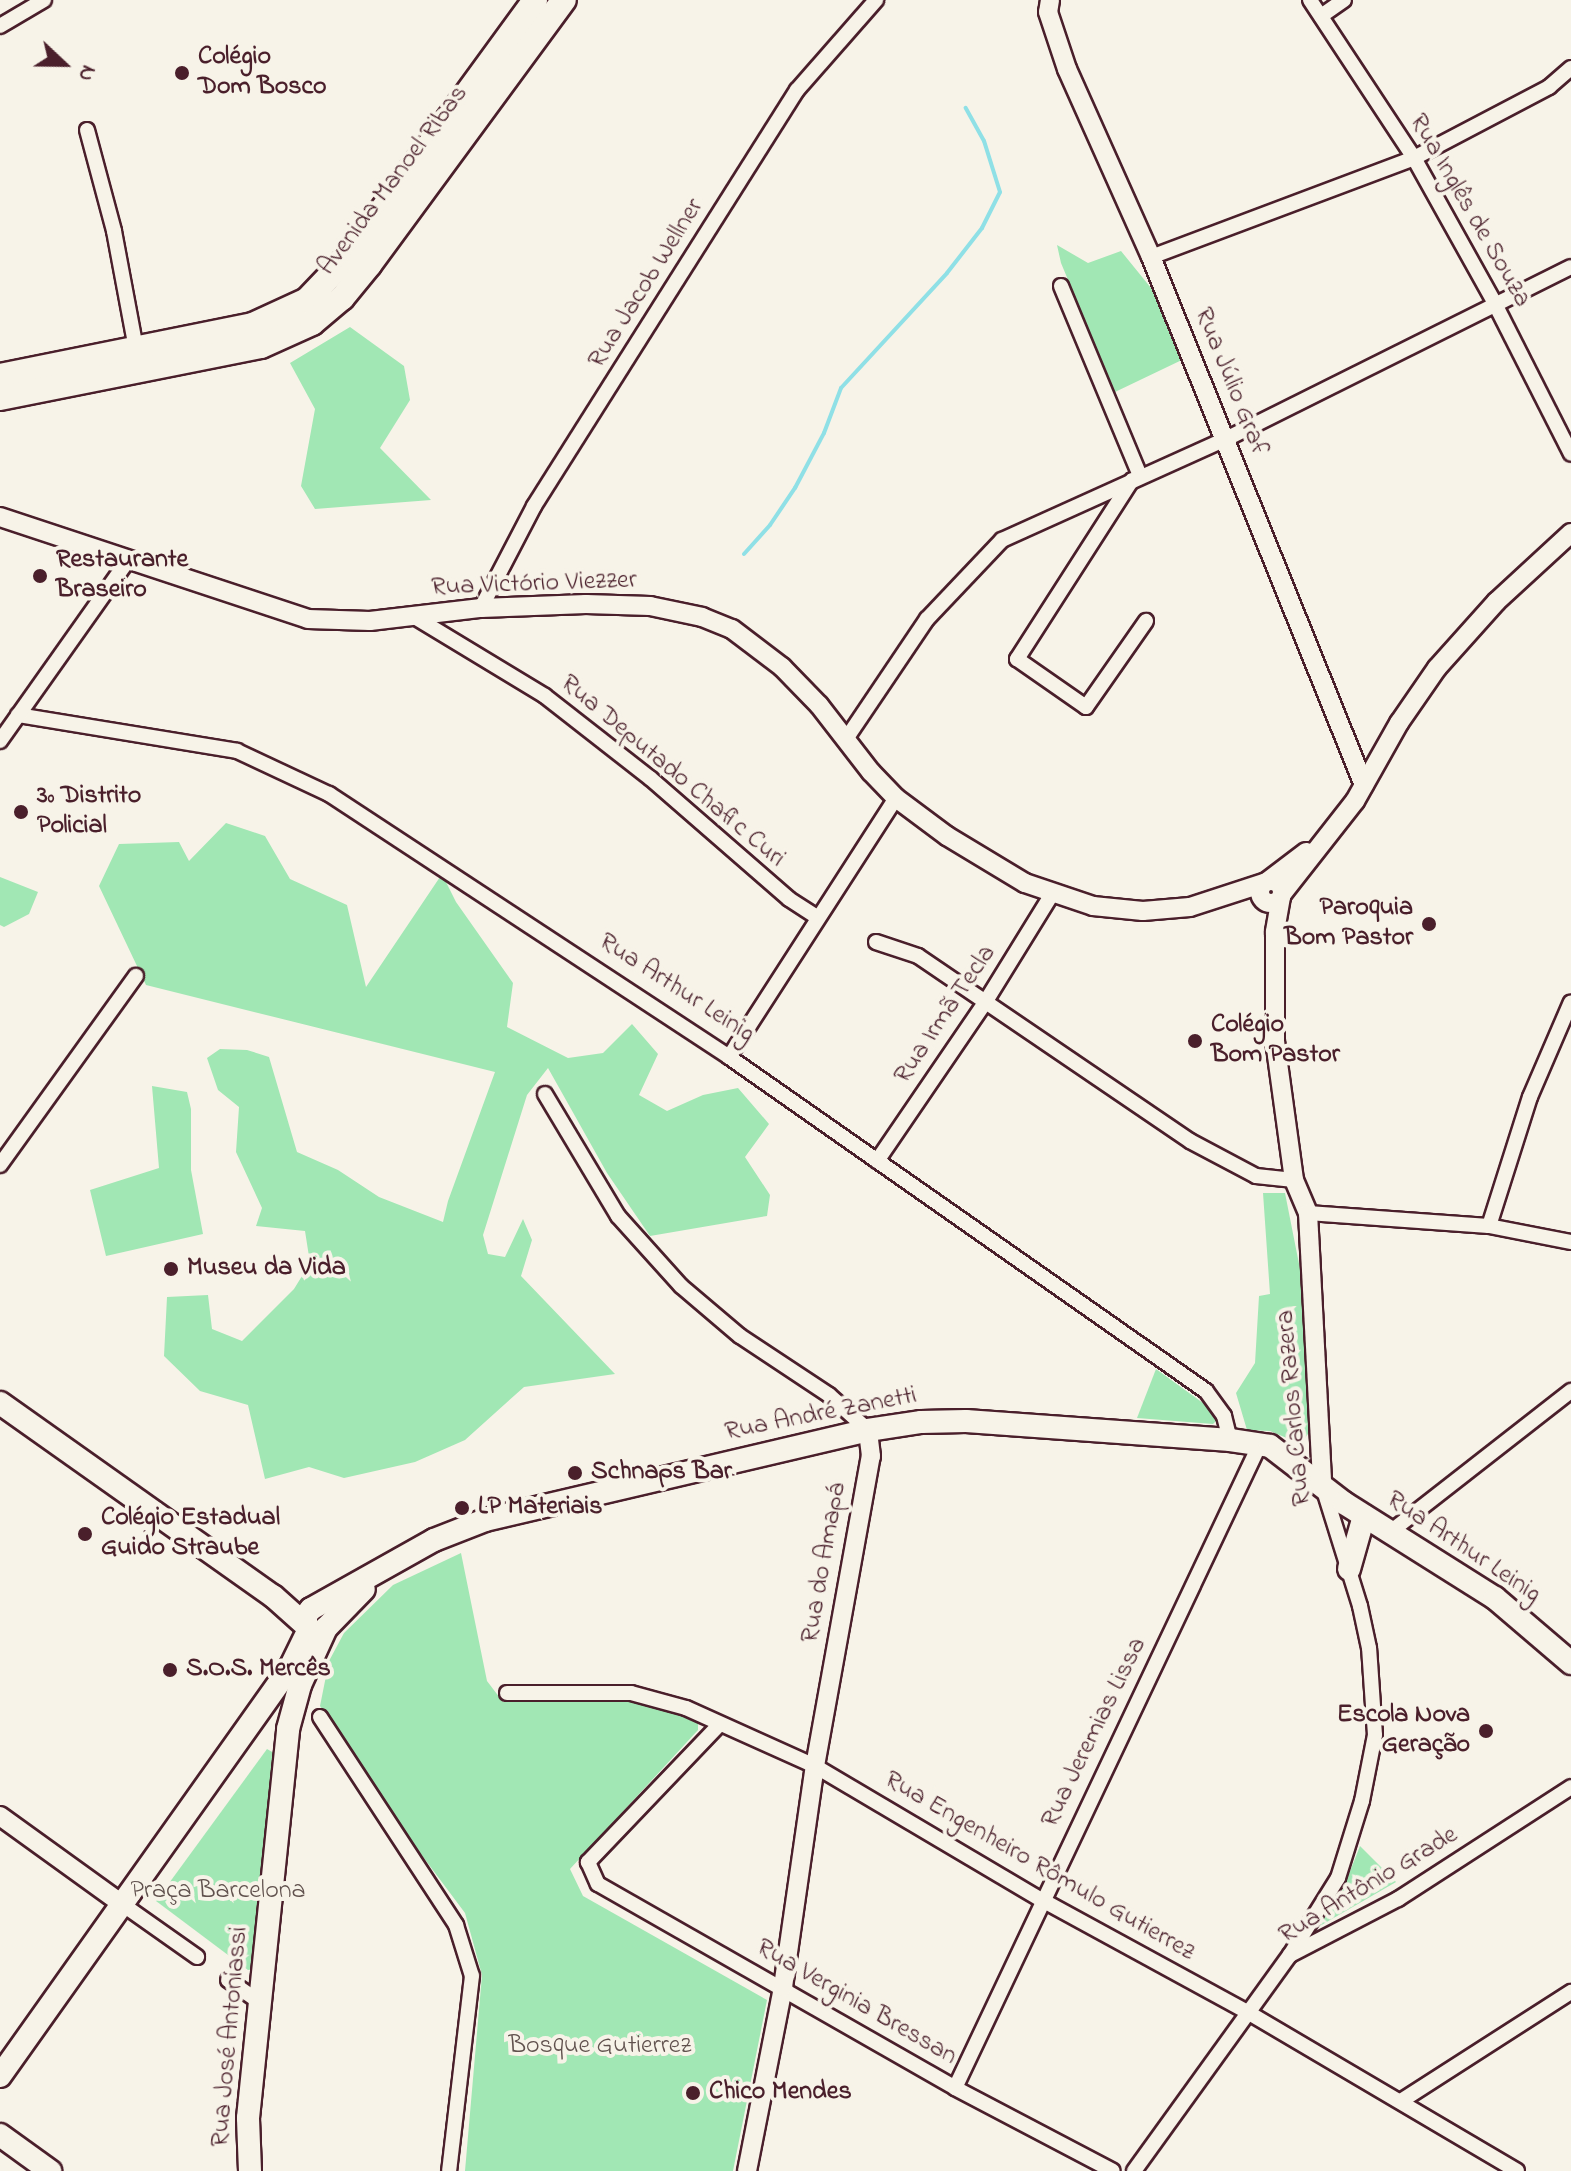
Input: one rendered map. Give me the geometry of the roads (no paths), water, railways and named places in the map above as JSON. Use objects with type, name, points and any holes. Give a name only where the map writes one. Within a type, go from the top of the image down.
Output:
[{"type":"main road","name":"Avenida Manoel Ribas","points":[[513,51],[535,0]]},
{"type":"main road","name":"Avenida Manoel Ribas","points":[[0,376],[253,325],[307,300],[347,258],[513,51],[564,0]]},
{"type":"main road","name":"Avenida Manoel Ribas","points":[[0,398],[261,346],[312,323],[355,284],[477,99]]},
{"type":"main road","points":[[0,1403],[273,1596],[316,1621],[291,1666],[0,2076]]},
{"type":"main road","name":"Rua André Zanetti","points":[[316,1621],[383,1569],[434,1540],[485,1520],[868,1430],[921,1422],[966,1421],[1260,1444],[1280,1450],[1322,1484]]},
{"type":"main road","name":"Rua Arthur Leinig","points":[[1322,1484],[1389,1533],[1495,1598],[1571,1663]]},
{"type":"main road","points":[[1349,1569],[1364,1516]]},
{"type":"main road","name":"Rua José Antoniassi","points":[[250,2171],[248,2118],[288,1729],[316,1621]]},
{"type":"main road","points":[[0,2135],[50,2171]]},
{"type":"street","points":[[0,26],[44,0]]},
{"type":"street","name":"Rua Jacob Wellner","points":[[481,608],[534,506],[797,90],[876,0]]},
{"type":"street","name":"Rua Júlio Graf","points":[[1050,0],[1048,12],[1067,69],[1151,257],[1364,785]]},
{"type":"street","name":"Rua Inglês de Souza","points":[[1310,0],[1414,158],[1494,302],[1571,454]]},
{"type":"street","points":[[1321,16],[1344,0]]},
{"type":"street","points":[[1151,257],[1414,158],[1549,87],[1571,68]]},
{"type":"street","points":[[87,130],[114,231],[136,349]]},
{"type":"street","points":[[846,739],[927,619],[1002,540],[1226,439],[1494,302],[1571,267]]},
{"type":"street","points":[[1061,286],[1136,478]]},
{"type":"street","points":[[1136,478],[1017,659],[1086,707],[1146,621]]},
{"type":"street","name":"Rua Victório Viezzer","points":[[0,517],[308,619],[350,622],[481,608],[623,604],[702,617],[732,629],[763,650],[802,686],[896,798],[969,850],[1052,894],[1093,906],[1143,911],[1190,907],[1219,899],[1271,893]]},
{"type":"street","points":[[1271,893],[1333,830],[1364,785],[1399,723],[1456,645],[1496,602],[1571,533]]},
{"type":"street","points":[[0,741],[128,560]]},
{"type":"street","name":"Rua Deputado Chafic Curi","points":[[413,616],[545,696],[650,778],[789,899],[817,917]]},
{"type":"street","name":"Rua Arthur Leinig","points":[[18,715],[237,751],[277,767],[329,794],[729,1057],[1206,1391],[1224,1416],[1230,1440]]},
{"type":"street","points":[[729,1057],[896,798]]},
{"type":"street","name":"Rua Carlos Razera","points":[[1271,893],[1275,932],[1277,1067],[1294,1180],[1308,1213],[1322,1484],[1349,1569],[1369,1648],[1375,1735],[1362,1801],[1338,1878],[1290,1955]]},
{"type":"street","name":"Rua Irmã Tecla","points":[[877,1161],[986,1001],[1052,894]]},
{"type":"street","points":[[876,942],[918,956],[1190,1141],[1256,1176],[1294,1180]]},
{"type":"street","points":[[0,1165],[136,976]]},
{"type":"street","points":[[1489,1226],[1530,1097],[1571,1002]]},
{"type":"street","points":[[545,1094],[618,1216],[681,1286],[740,1336],[829,1395],[868,1430]]},
{"type":"street","points":[[1308,1213],[1489,1226],[1571,1242]]},
{"type":"street","points":[[1389,1533],[1571,1391]]},
{"type":"street","name":"Rua do Amapá","points":[[747,2171],[783,1987],[815,1766],[871,1456],[868,1430]]},
{"type":"street","name":"Rua Jeremias Lissa","points":[[955,2088],[1260,1444]]},
{"type":"street","name":"Rua Engenheiro Rômulo Gutierrez","points":[[507,1693],[631,1693],[686,1708],[815,1766],[1042,1900],[1249,2013],[1517,2171]]},
{"type":"street","points":[[320,1717],[456,1925],[472,1976],[449,2171]]},
{"type":"street","name":"Rua Verginia Bressan","points":[[719,1725],[588,1862],[598,1884],[955,2088],[1113,2171]]},
{"type":"street","name":"Rua Antônio Grade","points":[[1134,2171],[1290,1955],[1398,1899],[1571,1787]]},
{"type":"street","points":[[0,1816],[197,1957]]},
{"type":"street","points":[[228,1980],[259,2002]]},
{"type":"street","points":[[1401,2101],[1571,1992]]},
{"type":"waterway","points":[[744,554],[770,525],[795,488],[824,433],[841,388],[947,273],[982,228],[1000,192],[984,141],[966,108]]},
{"type":"place","name":"Colégio Dom Bosco","points":[[182,73]]},
{"type":"place","name":"Restaurante Braseiro","points":[[40,576]]},
{"type":"place","name":"3º Distrito Policial","points":[[21,812]]},
{"type":"place","name":"Paroquia Bom Pastor","points":[[1429,924]]},
{"type":"place","name":"Colégio Bom Pastor","points":[[1195,1041]]},
{"type":"place","name":"Museu da Vida","points":[[171,1269]]},
{"type":"place","name":"Schnaps Bar","points":[[575,1473]]},
{"type":"place","name":"LP Materiais","points":[[462,1508]]},
{"type":"place","name":"Colégio Estadual Guido Straube","points":[[85,1534]]},
{"type":"place","name":"S.O.S. Mercês","points":[[170,1670]]},
{"type":"place","name":"Escola Nova Geração","points":[[1486,1731]]},
{"type":"place","name":"Chico Mendes","points":[[693,2093]]},
{"type":"park label","name":"Praça Barcelona","points":[[218,1892]]},
{"type":"park label","name":"Bosque Gutierrez","points":[[600,2047]]}]
